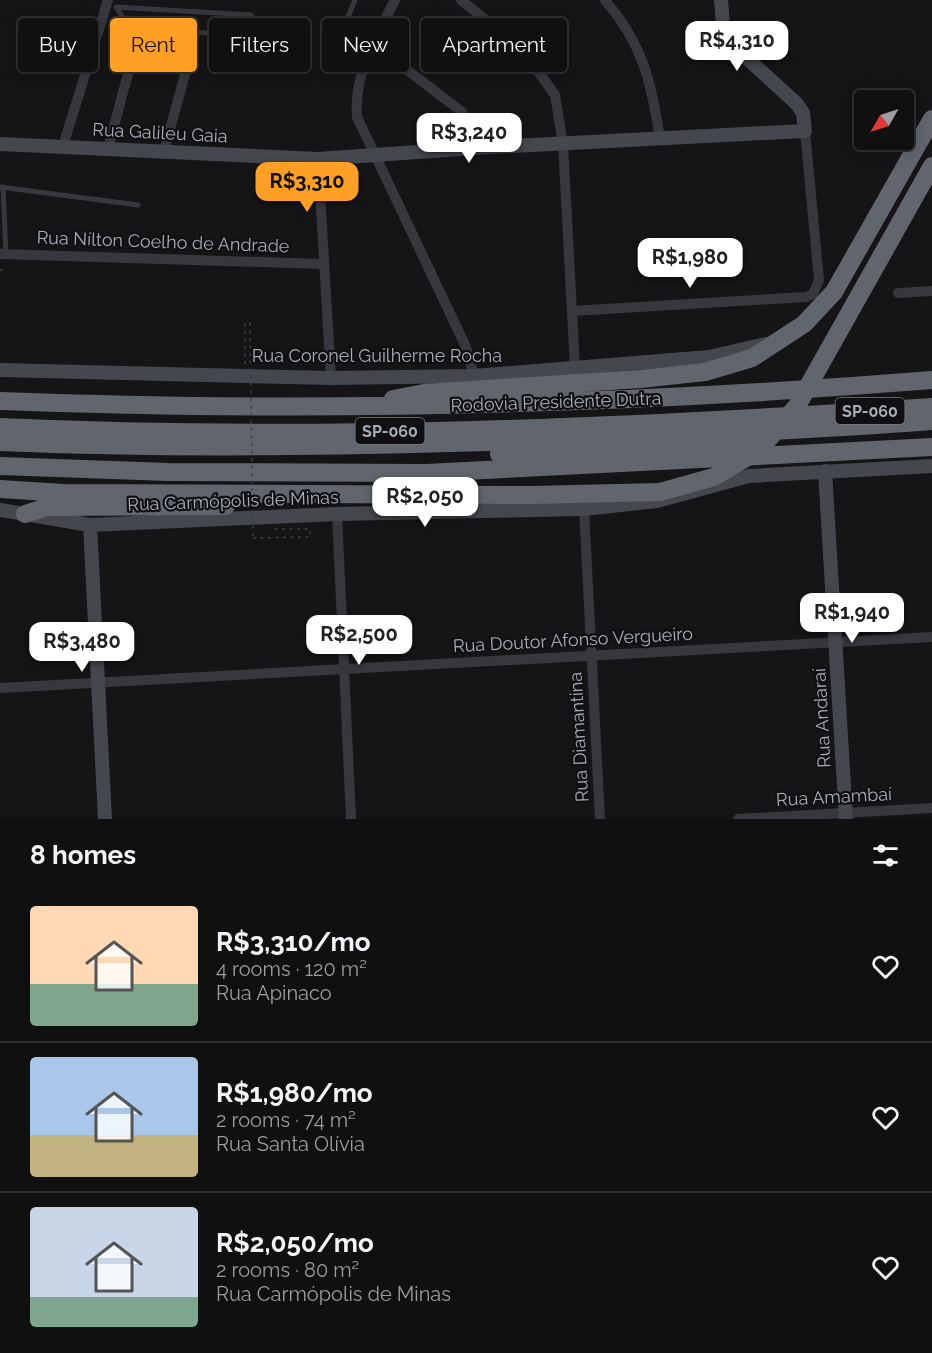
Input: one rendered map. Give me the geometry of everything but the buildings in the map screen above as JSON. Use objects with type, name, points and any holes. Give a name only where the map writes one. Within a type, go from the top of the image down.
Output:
[{"type":"highway","points":[[356,406],[424,393],[640,379],[705,372],[753,358],[786,338],[811,318],[834,292],[932,119]]},
{"type":"highway","points":[[0,489],[63,493],[620,495],[660,492],[689,486],[737,465],[759,450],[783,425],[797,406],[932,166]]},
{"type":"highway","name":"Rodovia Presidente Dutra","points":[[0,401],[134,406],[426,407],[570,403],[932,380]]},
{"type":"highway","points":[[777,391],[832,395],[932,391]]},
{"type":"highway","name":"Rodovia Presidente Dutra","points":[[0,428],[148,432],[426,431],[932,407]]},
{"type":"highway","name":"Rodovia Presidente Dutra","points":[[0,442],[111,447],[426,445],[613,438],[932,421]]},
{"type":"highway","points":[[274,446],[306,456],[718,449],[752,441],[783,425]]},
{"type":"highway","name":"SP-060","points":[[0,466],[168,472],[426,473],[932,447]]},
{"type":"highway","points":[[25,514],[47,507],[150,508],[321,503],[392,495]]},
{"type":"main road","points":[[721,0],[724,37],[797,104],[802,113],[805,131]]},
{"type":"main road","name":"Rua Galileu Gaia","points":[[0,144],[318,159],[475,148],[805,131]]},
{"type":"main road","name":"Rua Coronel Guilherme Rocha","points":[[0,370],[331,378],[474,376],[709,357],[786,338]]},
{"type":"main road","name":"Rua Carmópolis de Minas","points":[[0,510],[90,525],[337,514],[584,509],[657,501],[749,476],[932,466]]},
{"type":"main road","name":"Rua Andaraí","points":[[825,471],[845,816]]},
{"type":"main road","points":[[90,525],[105,819]]},
{"type":"street","points":[[386,18],[395,0]]},
{"type":"street","points":[[461,0],[523,50],[555,95],[563,144],[574,368]]},
{"type":"street","points":[[605,0],[625,23],[644,61],[660,138]]},
{"type":"street","points":[[63,146],[110,4]]},
{"type":"street","points":[[108,148],[128,72]]},
{"type":"street","points":[[164,151],[186,72]]},
{"type":"street","points":[[364,72],[356,102],[357,117],[466,347],[474,376]]},
{"type":"street","points":[[409,72],[462,112],[469,125],[475,148]]},
{"type":"street","points":[[572,311],[806,297],[813,294],[819,280],[805,131]]},
{"type":"street","points":[[318,159],[331,378]]},
{"type":"street","name":"Rua Nílton Coelho de Andrade","points":[[3,254],[324,264]]},
{"type":"street","points":[[898,293],[932,291]]},
{"type":"street","name":"Rua Diamantina","points":[[584,509],[600,819]]},
{"type":"street","points":[[337,514],[351,819]]},
{"type":"street","name":"Rua Doutor Afonso Vergueiro","points":[[0,688],[932,637]]},
{"type":"street","name":"Rua Amambaí","points":[[738,819],[845,816],[932,808]]},
{"type":"lane","points":[[348,18],[355,0]]},
{"type":"lane","points":[[110,4],[251,15],[257,23],[254,32],[248,36],[165,30],[127,24],[110,4]]},
{"type":"lane","points":[[3,254],[2,187],[138,205]]},
{"type":"path","points":[[246,364],[245,323],[250,323],[253,538],[310,537],[310,529],[274,529]]}]
